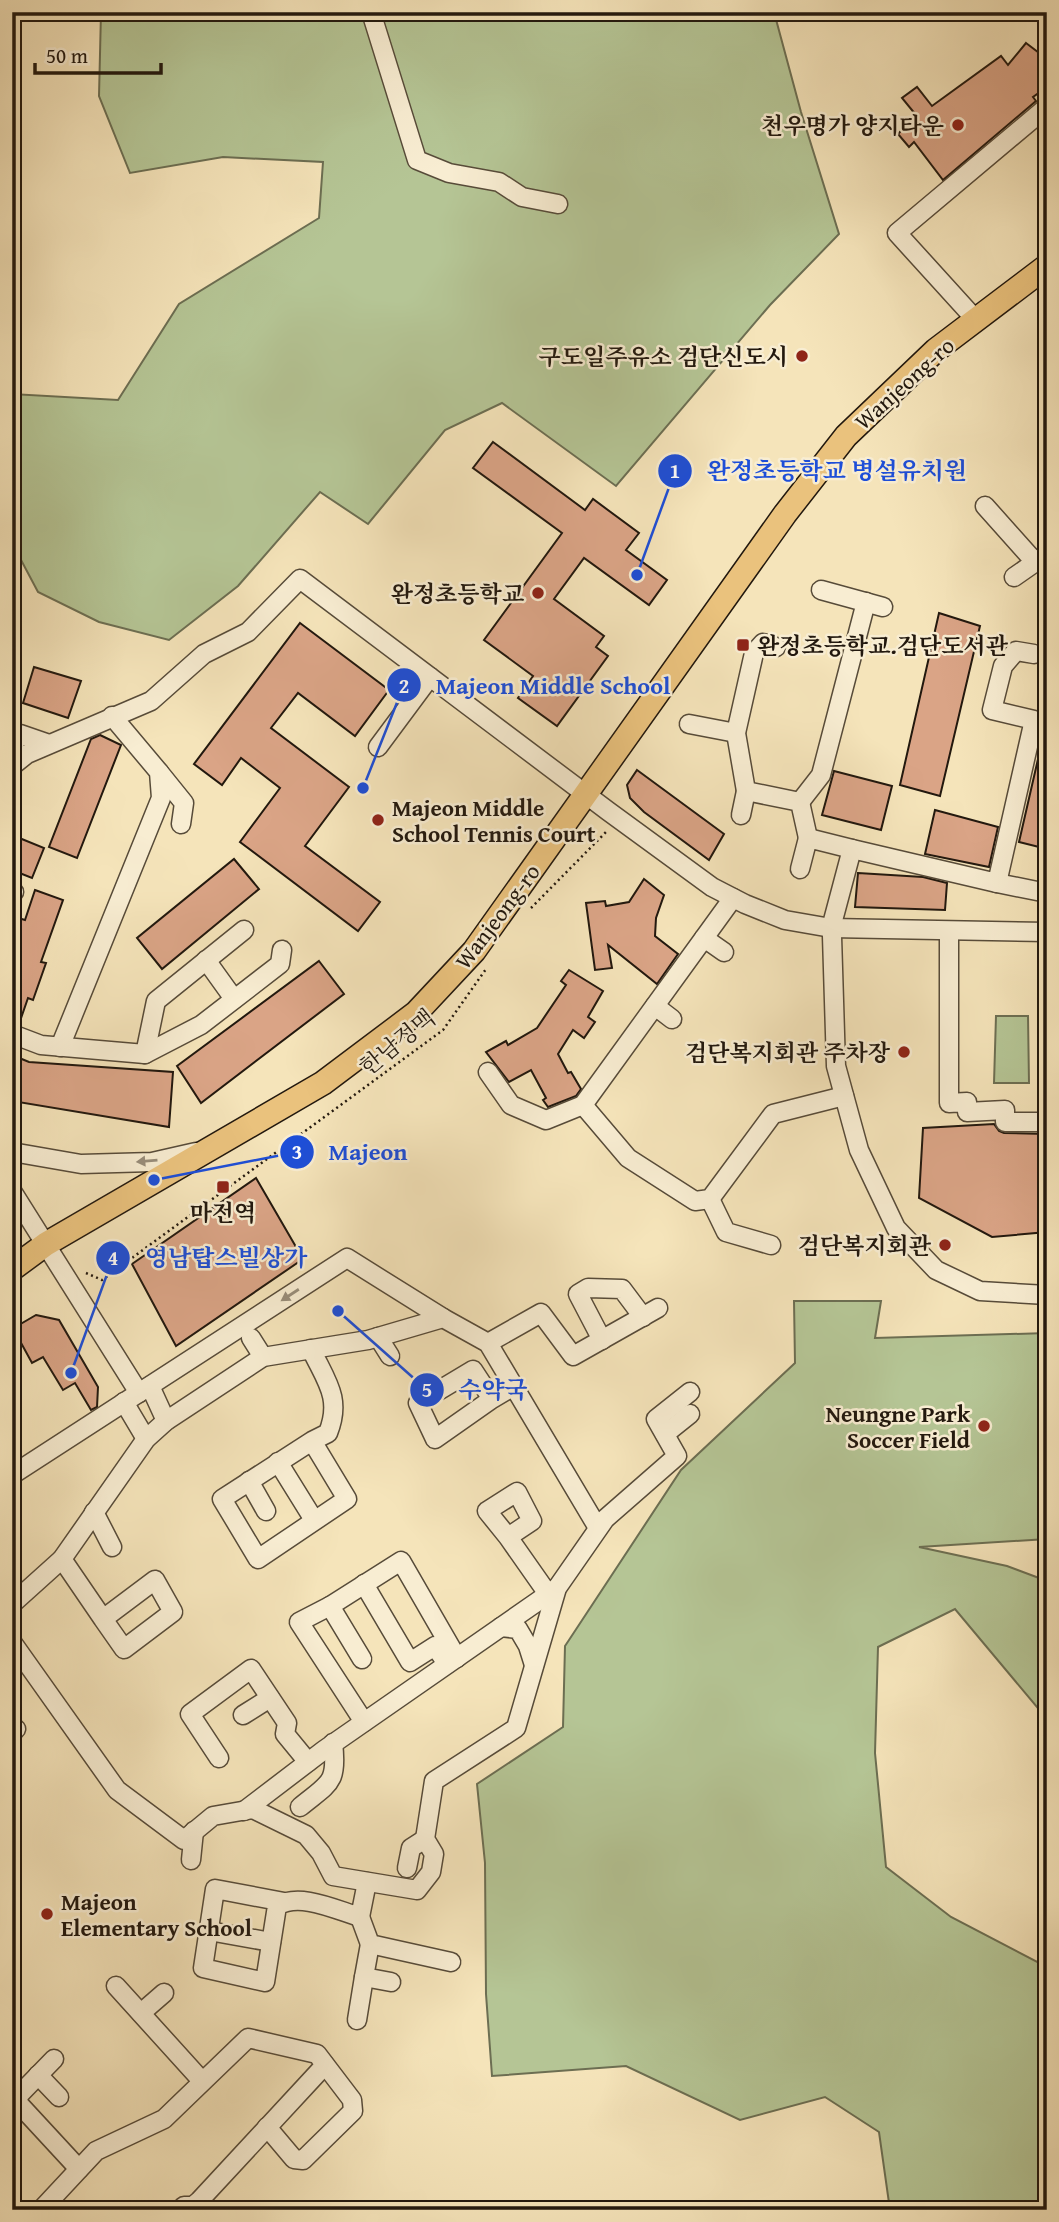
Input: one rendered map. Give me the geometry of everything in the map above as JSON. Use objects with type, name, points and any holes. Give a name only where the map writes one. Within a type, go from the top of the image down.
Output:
[{"type":"main road","name":"Wanjeong-ro","points":[[12,1269],[51,1253],[214,1148],[323,1083],[416,1013],[474,951],[785,514],[846,436],[936,350],[1047,266]]},
{"type":"street","points":[[371,12],[417,160],[449,173],[499,182],[522,197],[558,204]]},
{"type":"street","points":[[976,320],[897,233],[1047,107]]},
{"type":"street","points":[[985,506],[1041,558],[1014,577]]},
{"type":"street","points":[[12,766],[27,754],[151,701],[204,654],[248,632],[300,579],[586,795],[609,819],[733,898],[785,920],[831,928],[1047,932]]},
{"type":"street","points":[[800,802],[821,775],[874,604],[821,590]]},
{"type":"street","points":[[741,815],[746,791],[736,733],[754,653],[763,643],[776,647]]},
{"type":"street","points":[[997,883],[1034,720],[992,710],[1003,666],[1017,651],[1034,654]]},
{"type":"street","points":[[378,747],[430,677]]},
{"type":"street","points":[[112,716],[184,803],[181,824]]},
{"type":"street","points":[[690,724],[736,733]]},
{"type":"street","points":[[12,747],[20,734],[49,744]]},
{"type":"street","points":[[60,1047],[161,798],[159,772]]},
{"type":"street","points":[[746,791],[800,802]]},
{"type":"street","points":[[800,802],[808,838],[800,869]]},
{"type":"street","points":[[808,838],[1047,893]]},
{"type":"street","points":[[852,849],[831,928],[836,1066],[859,1150],[896,1228],[936,1270],[980,1291],[1047,1295]]},
{"type":"street","points":[[488,1072],[511,1105],[546,1120],[583,1105],[733,898]]},
{"type":"street","points":[[145,1054],[156,1001],[244,930]]},
{"type":"street","points":[[949,931],[948,1103],[967,1101],[967,1112],[1005,1110],[1005,1122],[1047,1122]]},
{"type":"street","points":[[704,938],[724,952]]},
{"type":"street","points":[[12,1034],[40,1045],[145,1054],[201,1025],[281,964],[282,950]]},
{"type":"street","points":[[206,960],[234,999]]},
{"type":"street","points":[[655,1006],[672,1019]]},
{"type":"street","points":[[583,1105],[628,1158],[695,1201],[710,1199],[773,1114],[844,1096]]},
{"type":"street","points":[[12,1152],[81,1164],[152,1162],[214,1148]]},
{"type":"street","points":[[12,1191],[138,1394],[166,1421]]},
{"type":"street","points":[[710,1199],[726,1232],[771,1245]]},
{"type":"street","points":[[12,1475],[347,1258],[488,1343],[598,1528]]},
{"type":"street","points":[[488,1343],[541,1312],[573,1356],[651,1313],[622,1289],[588,1288],[578,1294],[601,1340]]},
{"type":"street","points":[[12,1604],[62,1559],[146,1439],[166,1421],[263,1357],[378,1337],[443,1318]]},
{"type":"street","points":[[378,1337],[390,1356]]},
{"type":"street","points":[[251,1339],[263,1357]]},
{"type":"street","points":[[312,1349],[334,1400],[334,1418],[328,1433],[312,1441],[278,1462],[222,1499],[258,1559],[347,1499],[312,1441]]},
{"type":"street","points":[[492,1399],[514,1386]]},
{"type":"street","points":[[244,1811],[333,1744],[552,1591],[604,1518],[677,1456],[656,1419],[690,1392]]},
{"type":"street","points":[[138,1394],[146,1439]]},
{"type":"street","points":[[665,1434],[690,1414]]},
{"type":"street","points":[[278,1462],[314,1520]]},
{"type":"street","points":[[249,1481],[266,1510]]},
{"type":"street","points":[[94,1513],[112,1547]]},
{"type":"street","points":[[508,1537],[552,1591]]},
{"type":"street","points":[[62,1559],[103,1619]]},
{"type":"street","points":[[364,1722],[299,1622],[330,1606],[401,1561],[452,1661]]},
{"type":"street","points":[[364,1584],[410,1662],[435,1646],[452,1661]]},
{"type":"street","points":[[12,1642],[117,1790],[184,1840],[213,1816],[253,1809],[306,1835],[321,1853],[333,1876],[417,1890],[431,1872],[434,1854],[425,1839],[434,1781],[516,1728],[552,1591]]},
{"type":"street","points":[[330,1606],[362,1659]]},
{"type":"street","points":[[501,1627],[518,1629],[528,1646],[534,1665]]},
{"type":"street","points":[[219,1758],[190,1714],[251,1669],[287,1723],[285,1734],[308,1762]]},
{"type":"street","points":[[243,1715],[270,1698]]},
{"type":"street","points":[[300,1807],[333,1780],[336,1767],[333,1744]]},
{"type":"street","points":[[191,1860],[194,1831]]},
{"type":"street","points":[[407,1868],[411,1848],[425,1839]]},
{"type":"street","points":[[357,2020],[370,1944],[360,1916],[368,1882]]},
{"type":"street","points":[[284,1902],[277,1906],[265,1982],[203,1968],[215,1889],[284,1902],[302,1901],[360,1916]]},
{"type":"street","points":[[209,1931],[271,1942]]},
{"type":"street","points":[[370,1944],[451,1962]]},
{"type":"street","points":[[364,1977],[391,1982]]},
{"type":"street","points":[[116,1986],[202,2081]]},
{"type":"street","points":[[141,2014],[164,1993]]},
{"type":"street","points":[[41,2210],[96,2151],[164,2119],[248,2038],[317,2054],[352,2100],[353,2111],[303,2160],[294,2159],[267,2127]]},
{"type":"street","points":[[54,2059],[19,2095],[19,2103],[79,2169]]},
{"type":"street","points":[[190,2209],[325,2065]]},
{"type":"street","points":[[38,2075],[59,2097]]},
{"type":"path","points":[[524,914],[609,819]]},
{"type":"path","name":"한남정맥","points":[[51,1253],[102,1280],[443,1030],[487,967]]},
{"type":"green space","points":[[101,12],[774,12],[801,112],[839,234],[770,305],[616,486],[502,403],[445,430],[368,524],[320,492],[238,586],[169,640],[99,622],[38,592],[12,543],[12,394],[118,400],[179,304],[319,218],[323,162],[223,157],[130,173],[99,96]]},
{"type":"green space","points":[[996,1016],[1028,1016],[1029,1083],[994,1083]]},
{"type":"green space","points":[[794,1301],[881,1301],[875,1338],[1047,1333],[1047,1539],[919,1547],[1007,1566],[1047,1581],[1047,1719],[955,1609],[878,1647],[875,1753],[886,1867],[951,1917],[1047,1965],[1047,2210],[890,2210],[879,2132],[825,2097],[740,2120],[626,2066],[492,2076],[486,1994],[485,1863],[477,1784],[563,1727],[565,1646],[681,1470],[795,1363]]},
{"type":"building","name":"천우명가 양지타운","points":[[1026,43],[1047,59],[1047,87],[1033,97],[1036,101],[943,180],[914,142],[909,147],[898,134],[916,115],[902,98],[917,87],[932,106],[1001,56],[1008,65]]},
{"type":"building","name":"완정초등학교","points":[[493,442],[585,510],[593,499],[639,533],[626,550],[667,580],[649,605],[584,558],[554,599],[604,636],[596,647],[608,656],[557,726],[518,698],[533,676],[484,640],[562,533],[473,468]]},
{"type":"building","points":[[939,613],[980,626],[940,796],[900,785]]},
{"type":"building","points":[[300,623],[389,690],[355,736],[298,693],[271,728],[349,787],[305,846],[380,902],[358,931],[240,842],[280,788],[241,758],[222,785],[194,764]]},
{"type":"building","points":[[34,667],[81,681],[68,718],[23,703]]},
{"type":"building","points":[[100,735],[121,745],[77,858],[49,847],[91,739]]},
{"type":"building","points":[[1041,746],[1047,746],[1047,849],[1019,842]]},
{"type":"building","points":[[637,770],[724,834],[709,860],[644,812],[630,798],[627,785]]},
{"type":"building","points":[[834,771],[892,786],[881,830],[822,815]]},
{"type":"building","points":[[935,810],[998,827],[989,867],[925,854]]},
{"type":"building","points":[[12,835],[44,848],[32,878],[12,870]]},
{"type":"building","points":[[234,859],[259,889],[162,969],[137,938]]},
{"type":"building","points":[[858,873],[923,877],[947,883],[945,910],[855,907]]},
{"type":"building","points":[[644,879],[664,895],[656,918],[655,936],[678,954],[657,984],[608,945],[612,968],[595,970],[586,903],[605,901],[606,906],[629,902]]},
{"type":"building","points":[[35,890],[63,900],[41,962],[46,963],[33,1000],[28,998],[19,1024],[12,1023],[12,926],[15,917],[25,920]]},
{"type":"building","points":[[319,961],[344,994],[201,1103],[177,1066]]},
{"type":"building","points":[[569,970],[603,991],[588,1017],[595,1022],[584,1038],[573,1030],[558,1054],[581,1089],[576,1096],[548,1107],[531,1070],[509,1082],[486,1052],[506,1041],[508,1045],[537,1028],[566,985],[561,981]]},
{"type":"building","points":[[12,1055],[29,1062],[173,1072],[169,1127],[12,1101]]},
{"type":"building","name":"검단복지회관","points":[[994,1124],[1004,1133],[1047,1134],[1047,1232],[992,1237],[919,1198],[923,1128]]},
{"type":"building","points":[[256,1178],[303,1259],[176,1346],[132,1264]]},
{"type":"building","points":[[36,1315],[59,1320],[98,1387],[97,1407],[91,1410],[75,1383],[63,1390],[43,1357],[32,1363],[20,1341],[12,1347],[12,1329]]},
{"type":"place","name":"천우명가 양지타운","points":[[958,125]]},
{"type":"place","name":"구도일주유소 검단신도시","points":[[802,356]]},
{"type":"place","name":"완정초등학교 병설유치원","points":[[637,575]]},
{"type":"place","name":"완정초등학교","points":[[538,593]]},
{"type":"place","name":"완정초등학교.검단도서관","points":[[743,645]]},
{"type":"place","name":"Majeon Middle School","points":[[363,788]]},
{"type":"place","name":"Majeon Middle School Tennis Court","points":[[378,820]]},
{"type":"place","name":"검단복지회관 주차장","points":[[904,1052]]},
{"type":"place","name":"Majeon","points":[[154,1180]]},
{"type":"place","name":"마전역","points":[[223,1187]]},
{"type":"place","name":"검단복지회관","points":[[945,1245]]},
{"type":"place","name":"수약국","points":[[338,1311]]},
{"type":"place","name":"영남탑스빌상가","points":[[71,1373]]},
{"type":"place","name":"Neungne Park Soccer Field","points":[[984,1426]]},
{"type":"place","name":"Majeon Elementary School","points":[[47,1914]]}]
